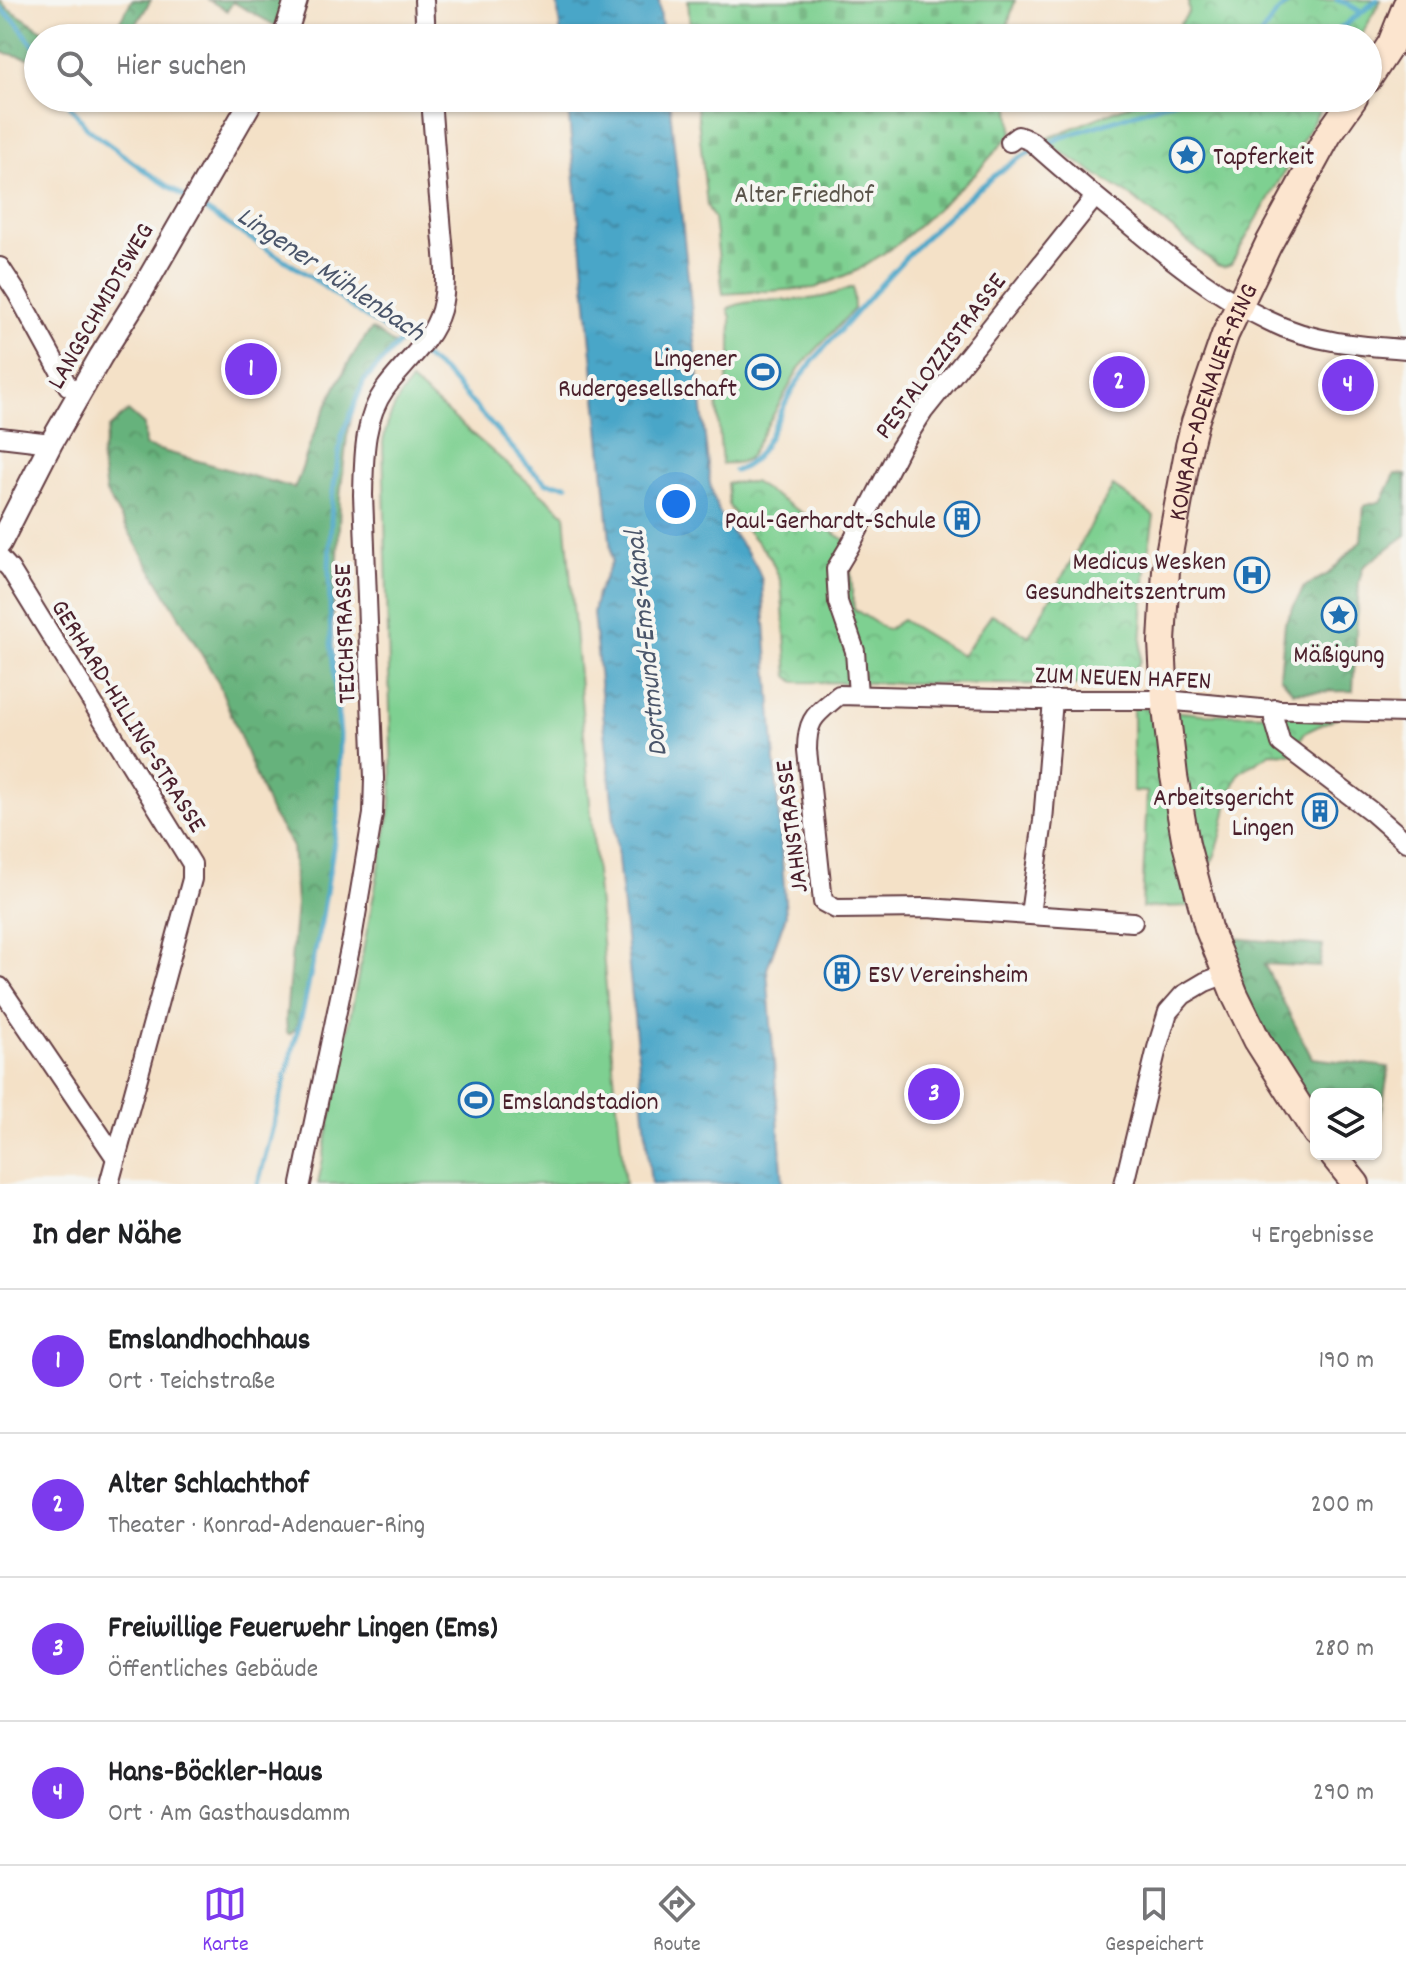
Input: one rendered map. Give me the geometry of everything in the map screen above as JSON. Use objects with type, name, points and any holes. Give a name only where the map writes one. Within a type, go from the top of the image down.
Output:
[{"type":"main road","points":[[1385,55],[1406,6]]},
{"type":"main road","name":"KONRAD-ADENAUER-RING","points":[[1310,1124],[1257,1040],[1208,928],[1186,844],[1169,741],[1162,642],[1166,570],[1195,422],[1238,304],[1328,135],[1344,112]]},
{"type":"main road","points":[[1337,1160],[1356,1184]]},
{"type":"street","points":[[288,24],[296,0]]},
{"type":"street","points":[[424,0],[425,24]]},
{"type":"street","points":[[1385,55],[1402,0]]},
{"type":"street","name":"LANGSCHMIDTSWEG","points":[[0,543],[51,443],[245,112]]},
{"type":"street","name":"TEICHSTRASSE","points":[[301,1184],[352,939],[373,814],[364,448],[374,408],[432,330],[441,312],[445,288],[432,112]]},
{"type":"street","points":[[1010,142],[1018,136],[1031,141],[1175,263],[1210,289],[1270,322],[1355,346],[1406,349]]},
{"type":"street","name":"PESTALOZZISTRASSE","points":[[858,695],[855,651],[838,602],[836,569],[900,448],[923,412],[1095,197]]},
{"type":"street","points":[[0,267],[68,386],[81,391]]},
{"type":"street","points":[[0,437],[51,443]]},
{"type":"street","name":"GERHARD-HILLING-STRASSE","points":[[0,558],[10,569],[192,864],[192,879],[109,1184]]},
{"type":"street","name":"ZUM NEUEN HAFEN","points":[[839,695],[1165,700],[1275,709],[1406,713]]},
{"type":"street","name":"JAHNSTRASSE","points":[[839,695],[817,713],[807,735],[823,902],[836,909],[927,908],[1133,922]]},
{"type":"street","points":[[1030,914],[1043,821],[1053,700]]},
{"type":"street","points":[[1275,709],[1274,719],[1281,743],[1372,812],[1406,842]]},
{"type":"street","points":[[1124,1184],[1168,1012],[1183,995],[1226,974]]},
{"type":"street","points":[[0,987],[116,1158]]},
{"type":"green space","points":[[0,0],[33,24],[24,24],[24,57],[0,52]]},
{"type":"green space","points":[[132,0],[151,0],[136,24],[118,24]]},
{"type":"green space","points":[[209,0],[286,0],[279,24],[273,24],[233,2],[227,11]]},
{"type":"green space","points":[[688,0],[1015,0],[1008,24],[690,24]]},
{"type":"green space","points":[[1188,0],[1381,0],[1368,24],[1180,24],[1189,12]]},
{"type":"green space","name":"Alter Friedhof","points":[[697,112],[1010,112],[1011,134],[976,173],[899,243],[858,270],[815,288],[723,294],[714,219],[707,206]]},
{"type":"green space","points":[[1112,112],[1319,112],[1231,264],[1224,267],[1217,265],[1135,199],[1043,140]]},
{"type":"green space","name":"Lingener Rudergesellschaft","points":[[853,287],[854,309],[800,367],[750,456],[741,462],[722,464],[717,405],[728,389],[731,318],[728,309],[758,301],[821,297]]},
{"type":"green space","points":[[372,329],[395,345],[363,379],[347,437],[330,642],[339,733],[337,817],[302,1010],[290,1034],[287,1033],[286,1018],[296,904],[292,845],[270,811],[218,682],[106,493],[101,456],[109,428],[128,411],[144,425],[145,446],[294,488],[333,394],[356,351]]},
{"type":"green space","points":[[411,381],[565,514],[625,1184],[318,1184],[390,811],[392,787],[383,442],[393,410]]},
{"type":"green space","points":[[1395,474],[1406,475],[1406,535],[1363,567],[1359,582],[1353,691],[1293,692],[1280,677],[1285,623],[1304,587],[1328,574],[1361,541],[1364,506],[1382,501]]},
{"type":"green space","points":[[753,482],[848,542],[854,609],[887,630],[902,620],[962,656],[992,614],[1029,636],[1113,486],[1154,516],[1146,566],[1140,661],[1131,676],[1104,685],[795,682],[788,676],[781,582],[770,557],[729,506],[727,483]]},
{"type":"green space","points":[[1133,707],[1201,714],[1342,715],[1304,733],[1294,754],[1271,753],[1239,773],[1229,797],[1215,855],[1188,906],[1142,908],[1147,792],[1133,791]]},
{"type":"green space","points":[[1211,936],[1323,946],[1319,967],[1264,964],[1312,1058],[1389,1067],[1382,1110],[1382,1088],[1310,1088],[1310,1122]]},
{"type":"water","points":[[557,0],[659,0],[662,24],[560,24]]},
{"type":"water","name":"Dortmund-Ems-Kanal","points":[[568,112],[670,112],[710,484],[721,516],[752,559],[762,581],[786,915],[767,969],[783,1184],[651,1184],[593,613],[597,594],[612,561]]},
{"type":"waterway","points":[[1269,24],[1291,0]]},
{"type":"waterway","points":[[1337,0],[1361,12]]},
{"type":"waterway","name":"Lingener Mühlenbach","points":[[1346,24],[1377,0]]},
{"type":"waterway","name":"Lingener Mühlenbach","points":[[0,8],[24,33]]},
{"type":"waterway","name":"Lingener Mühlenbach","points":[[75,112],[88,129],[188,199]]},
{"type":"waterway","name":"Lingener Mühlenbach","points":[[1043,146],[1139,112]]},
{"type":"waterway","name":"Lingener Mühlenbach","points":[[735,471],[746,466],[763,448],[787,399],[806,370],[901,262],[973,193],[1034,150]]},
{"type":"waterway","name":"Lingener Mühlenbach","points":[[196,204],[311,277],[402,340],[447,375],[533,471],[547,483],[567,485]]},
{"type":"waterway","points":[[258,1184],[303,1010],[338,817],[340,734],[331,642],[329,568],[332,498],[342,435],[364,381],[402,340]]},
{"type":"place","name":"Tapferkeit","points":[[1187,155]]},
{"type":"place","name":"Emslandhochhaus","points":[[251,369]]},
{"type":"place","name":"Lingener Rudergesellschaft","points":[[763,372]]},
{"type":"place","name":"Alter Schlachthof","points":[[1119,382]]},
{"type":"place","name":"Hans-Böckler-Haus","points":[[1348,385]]},
{"type":"place","name":"Paul-Gerhardt-Schule","points":[[962,519]]},
{"type":"place","name":"Medicus Wesken Gesundheitszentrum","points":[[1252,575]]},
{"type":"place","name":"Mäßigung","points":[[1339,615]]},
{"type":"place","name":"Arbeitsgericht Lingen","points":[[1320,811]]},
{"type":"place","name":"ESV Vereinsheim","points":[[842,973]]},
{"type":"place","name":"Freiwillige Feuerwehr Lingen (Ems)","points":[[934,1094]]},
{"type":"place","name":"Emslandstadion","points":[[476,1100]]}]
